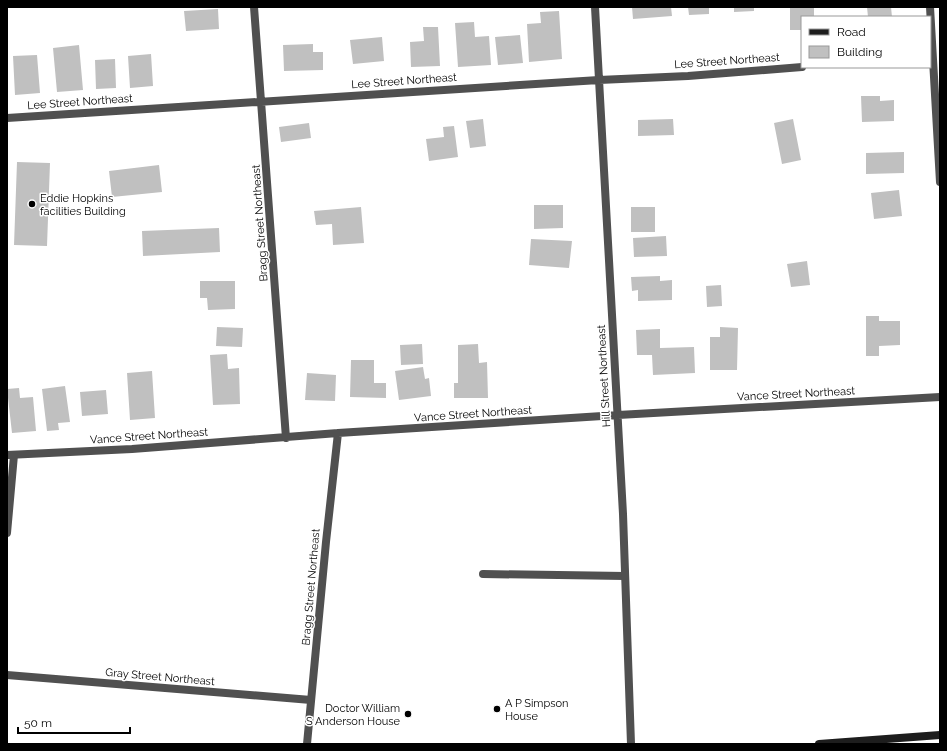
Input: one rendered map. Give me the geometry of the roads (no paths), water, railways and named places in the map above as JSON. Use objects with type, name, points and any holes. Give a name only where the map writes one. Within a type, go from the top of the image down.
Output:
[{"type":"street","name":"Bragg Street Northeast","points":[[254,7],[286,438]]},
{"type":"street","name":"Hill Street Northeast","points":[[595,7],[618,416],[631,744]]},
{"type":"street","points":[[931,19],[940,182]]},
{"type":"street","name":"Lee Street Northeast","points":[[7,118],[599,80],[688,76],[801,67]]},
{"type":"street","name":"Vance Street Northeast","points":[[11,455],[132,449],[338,433],[940,397]]},
{"type":"street","name":"Bragg Street Northeast","points":[[307,744],[338,433]]},
{"type":"street","points":[[7,533],[11,455]]},
{"type":"street","points":[[483,574],[625,576]]},
{"type":"street","name":"Gray Street Northeast","points":[[7,676],[311,700]]},
{"type":"street","points":[[819,744],[940,735]]},
{"type":"place","name":"Eddie Hopkins facilities Building","points":[[32,204]]},
{"type":"place","name":"A P Simpson House","points":[[497,709]]},
{"type":"place","name":"Doctor William S Anderson House","points":[[408,714]]}]
